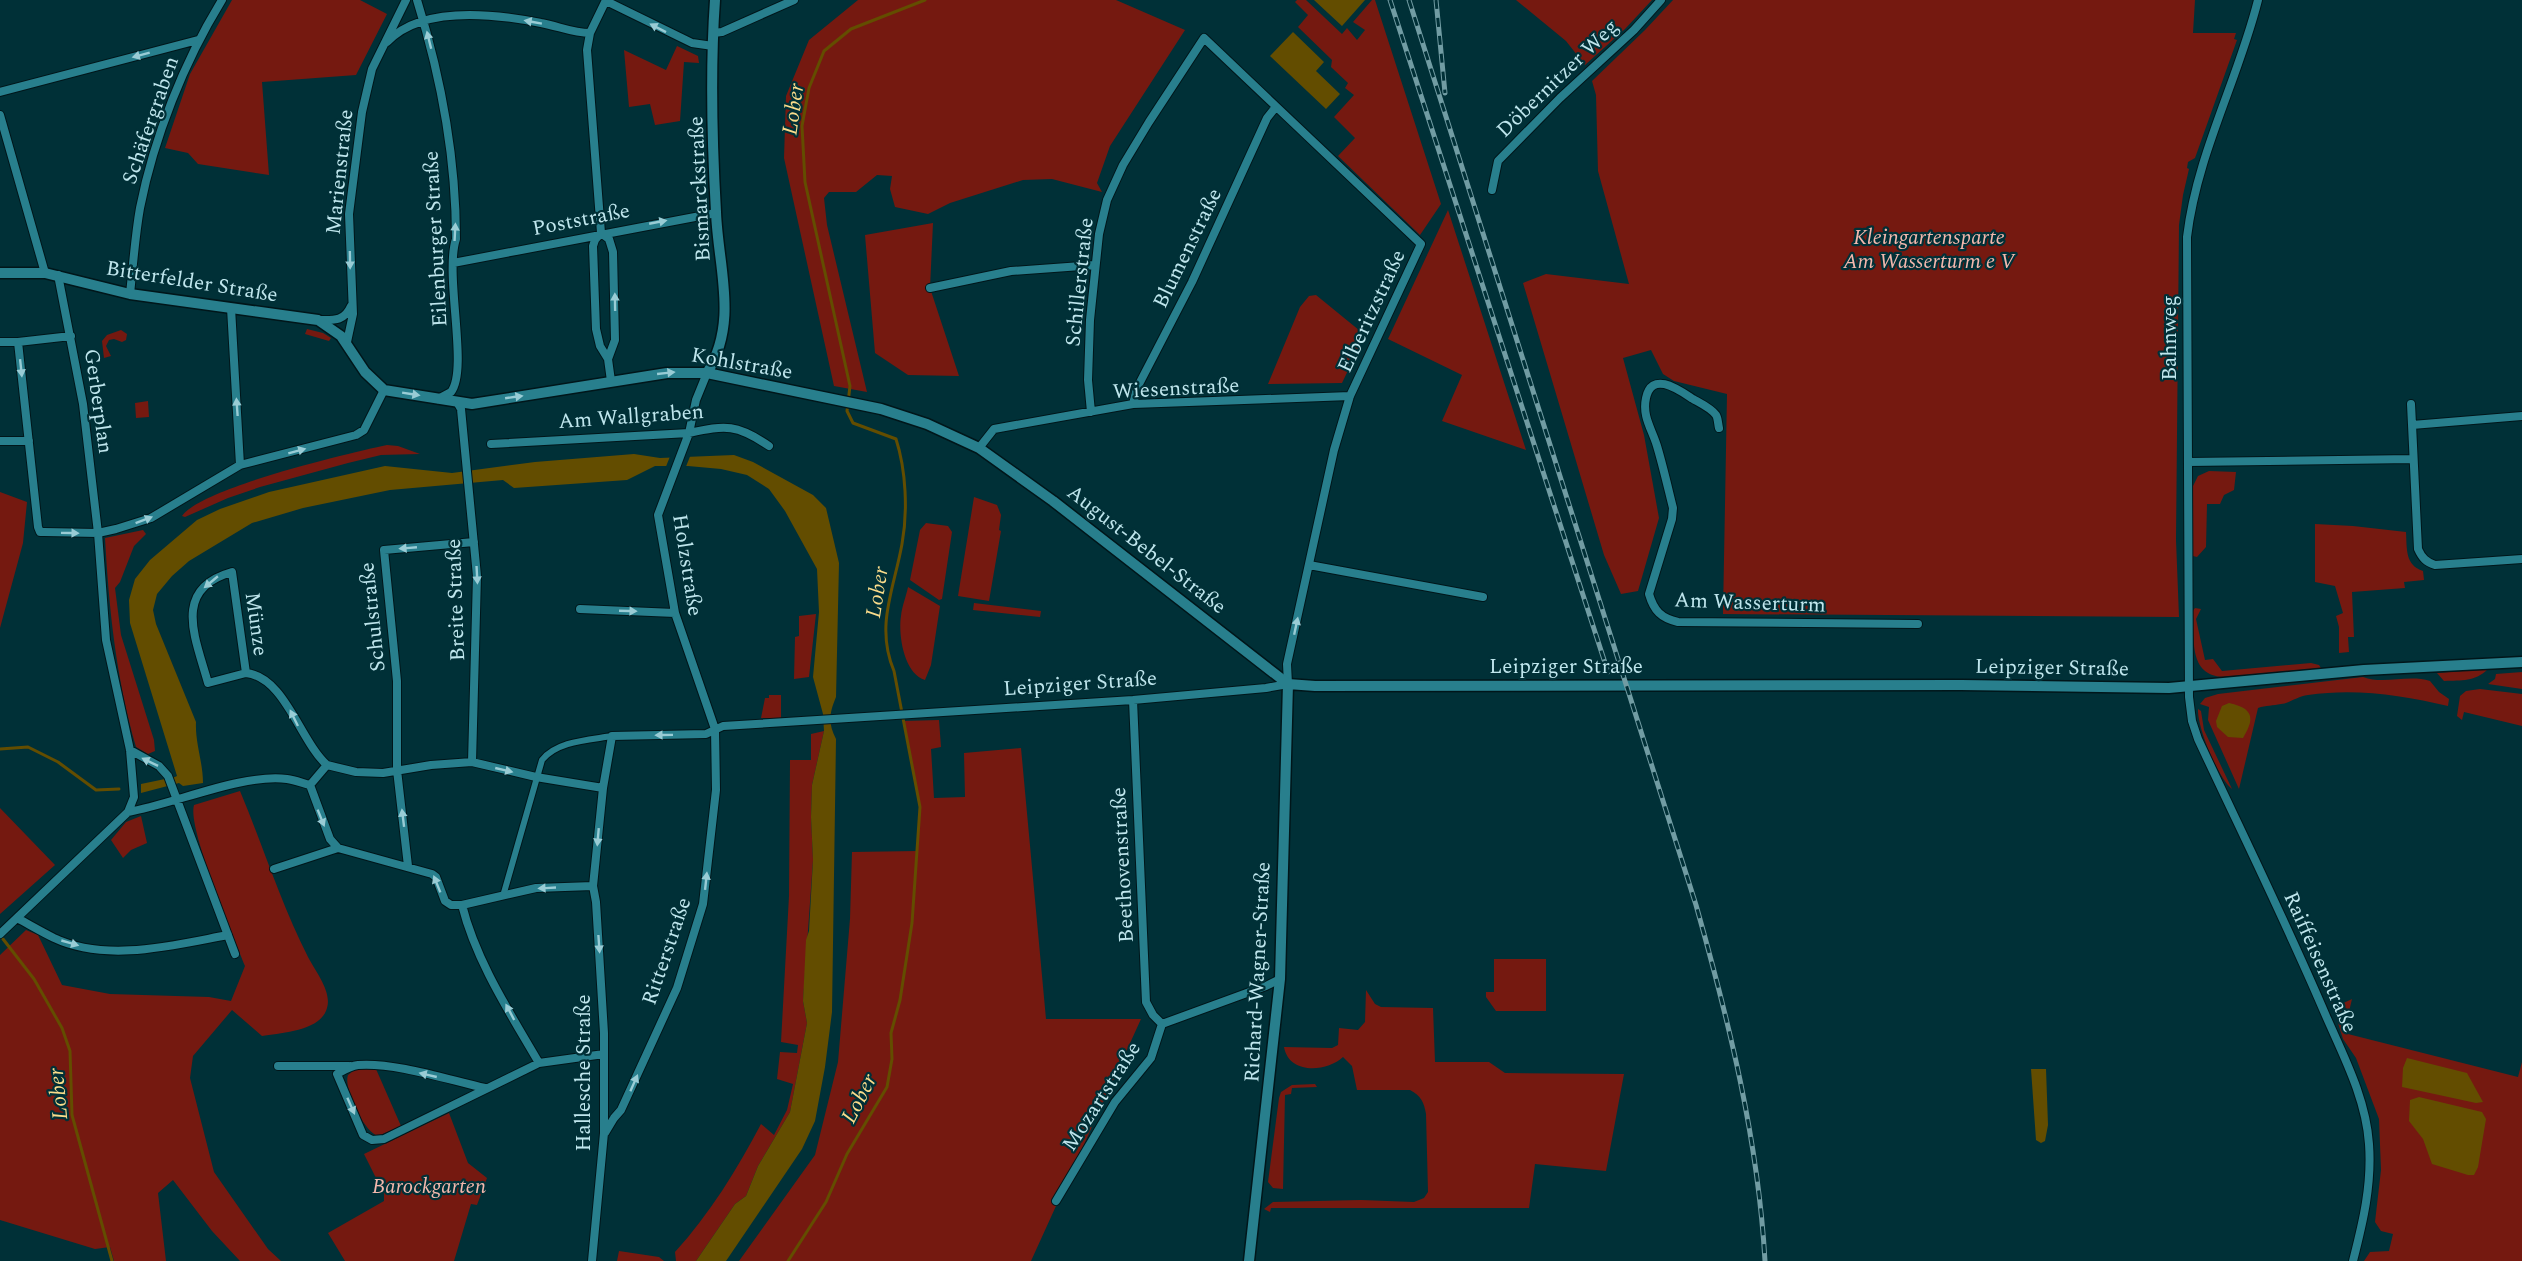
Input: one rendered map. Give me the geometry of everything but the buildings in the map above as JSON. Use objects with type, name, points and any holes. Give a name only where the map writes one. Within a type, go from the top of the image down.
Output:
[{"type":"street","name":"Schäfergraben","points":[[130,294],[140,210],[154,152],[198,40],[222,0]]},
{"type":"street","name":"Marienstraße","points":[[347,342],[352,323],[351,194],[367,91],[372,69],[406,0]]},
{"type":"street","name":"Eilenburger Straße","points":[[417,0],[441,92],[454,168],[456,239],[453,249],[453,306],[457,326],[456,380],[451,392],[438,399]]},
{"type":"street","name":"Bismarckstraße","points":[[707,373],[720,348],[725,323],[725,289],[716,213],[713,46],[715,0]]},
{"type":"street","points":[[713,33],[743,23],[794,0]]},
{"type":"street","name":"Döbernitzer Weg","points":[[1492,190],[1498,161],[1560,98],[1634,30],[1661,0]]},
{"type":"street","name":"Bahnweg","points":[[2189,687],[2187,237],[2189,217],[2200,167],[2246,45],[2258,0]]},
{"type":"street","points":[[608,359],[615,340],[613,252],[609,239],[602,233],[587,50],[590,33],[606,1],[692,43],[713,46]]},
{"type":"street","points":[[383,46],[401,28],[424,20],[477,16],[511,18],[590,33]]},
{"type":"street","name":"Elberitzstraße","points":[[1204,38],[1275,108],[1421,244],[1350,396],[1334,450],[1287,664],[1288,684]]},
{"type":"street","name":"Schillerstraße","points":[[1091,412],[1088,380],[1095,265],[1107,200],[1123,165],[1204,38]]},
{"type":"street","points":[[0,92],[198,40]]},
{"type":"street","name":"Blumenstraße","points":[[1133,404],[1137,388],[1192,282],[1267,118],[1275,108]]},
{"type":"street","points":[[0,115],[45,273]]},
{"type":"street","name":"Poststraße","points":[[453,263],[716,213]]},
{"type":"street","points":[[602,233],[593,246],[596,329],[600,346],[608,359],[611,381]]},
{"type":"street","points":[[930,288],[1011,271],[1095,265]]},
{"type":"street","name":"Bitterfelder Straße","points":[[0,273],[45,273],[130,294],[318,320],[347,342],[371,379],[384,390]]},
{"type":"street","name":"Gerberplan","points":[[58,275],[83,404],[98,533]]},
{"type":"street","points":[[318,320],[342,318],[347,315],[351,305]]},
{"type":"street","points":[[231,308],[240,465]]},
{"type":"street","points":[[0,342],[71,336]]},
{"type":"street","points":[[18,342],[40,531],[98,533],[116,530],[151,518],[240,465],[356,435],[364,430],[384,390]]},
{"type":"street","name":"Kohlstraße","points":[[384,390],[472,404],[667,373],[707,373],[881,409],[927,424],[979,448]]},
{"type":"street","name":"Holzstraße","points":[[707,373],[696,400],[689,433],[658,515],[675,613],[715,729]]},
{"type":"street","name":"Am Wasserturm","points":[[1719,428],[1717,416],[1711,410],[1671,385],[1659,383],[1652,386],[1646,395],[1644,409],[1648,426],[1657,443],[1673,508],[1672,519],[1649,594],[1652,606],[1659,614],[1678,622],[1918,624]]},
{"type":"street","name":"Wiesenstraße","points":[[979,448],[994,429],[1133,404],[1350,396]]},
{"type":"street","name":"Breite Straße","points":[[457,402],[460,409],[474,542],[478,613],[472,762]]},
{"type":"street","points":[[2411,404],[2418,549],[2428,563],[2443,565],[2522,560]]},
{"type":"street","points":[[2412,425],[2522,416]]},
{"type":"street","name":"Am Wallgraben","points":[[491,444],[689,433],[708,429],[733,428],[744,430],[769,446]]},
{"type":"street","points":[[0,441],[29,441]]},
{"type":"street","name":"August-Bebel-Straße","points":[[979,448],[1053,501],[1288,684]]},
{"type":"street","points":[[2188,462],[2412,459]]},
{"type":"street","points":[[98,533],[106,640],[130,750],[134,797],[140,807],[145,809]]},
{"type":"street","name":"Schulstraße","points":[[408,866],[397,770],[397,681],[384,550],[474,542]]},
{"type":"street","points":[[1309,565],[1483,597]]},
{"type":"street","name":"Münze","points":[[246,673],[232,572],[216,576],[199,593],[194,602],[191,620],[208,682],[246,673],[255,674],[279,695],[291,711],[316,756],[327,765]]},
{"type":"street","points":[[580,609],[675,613]]},
{"type":"street","name":"Leipziger Straße","points":[[612,736],[706,734],[723,726],[815,722],[919,713],[1133,700],[1288,684],[1315,686],[2189,687],[2353,671],[2522,662]]},
{"type":"street","name":"Richard-Wagner-Straße","points":[[1249,1261],[1280,979],[1288,684]]},
{"type":"street","name":"Raiffeisenstraße","points":[[2189,687],[2192,721],[2198,739],[2295,946],[2364,1109],[2369,1143],[2370,1175],[2353,1261]]},
{"type":"street","name":"Beethovenstraße","points":[[1133,700],[1146,1002],[1153,1015],[1162,1024]]},
{"type":"street","name":"Ritterstraße","points":[[604,1133],[621,1110],[676,988],[703,904],[716,790],[715,729]]},
{"type":"street","points":[[502,897],[542,760],[549,751],[582,741],[612,736]]},
{"type":"street","name":"Hallesche Straße","points":[[592,1261],[604,1133],[604,1054],[596,902],[593,886],[603,788],[612,736]]},
{"type":"street","points":[[130,750],[159,766],[168,776],[235,954]]},
{"type":"street","points":[[310,785],[327,765],[356,772],[383,773],[472,762],[536,777],[603,788]]},
{"type":"street","points":[[128,812],[178,801],[243,782],[286,779],[310,785]]},
{"type":"street","points":[[310,785],[330,839],[338,848]]},
{"type":"street","points":[[2,933],[128,812],[134,797]]},
{"type":"street","points":[[274,869],[338,848],[432,873],[436,877],[444,901],[451,905],[462,905],[536,888],[593,886]]},
{"type":"street","points":[[462,905],[468,928],[481,958],[539,1063]]},
{"type":"street","points":[[18,918],[56,939],[84,947],[118,950],[155,949],[228,935]]},
{"type":"street","name":"Mozartstraße","points":[[1056,1201],[1116,1102],[1151,1058],[1162,1024],[1280,979]]},
{"type":"street","points":[[350,1066],[337,1074],[363,1135],[372,1140],[384,1139],[539,1063],[604,1054]]},
{"type":"street","points":[[278,1066],[386,1067],[485,1088]]},
{"type":"green space","points":[[232,0],[360,0],[387,14],[356,75],[262,82],[269,175],[198,164],[188,153],[165,148],[190,74]]},
{"type":"green space","points":[[858,0],[1116,0],[1185,30],[1110,146],[1097,183],[1102,192],[1052,179],[1023,180],[950,203],[928,214],[895,207],[890,189],[892,176],[877,175],[856,192],[829,192],[824,198],[827,225],[867,392],[834,386],[784,158],[786,96],[809,40]]},
{"type":"green space","points":[[1306,0],[1342,34],[1347,28],[1357,40],[1365,30],[1353,22],[1372,0],[1375,0],[1441,204],[1420,235],[1338,156],[1355,138],[1334,117],[1354,95],[1345,88],[1348,83],[1331,67],[1332,60],[1298,27],[1308,15],[1295,2]]},
{"type":"green space","points":[[1516,0],[1652,0],[1625,29],[1585,65],[1566,41]]},
{"type":"green space","name":"Kleingartensparte Am Wasserturm e V","points":[[1673,0],[2195,0],[2193,33],[2236,33],[2234,39],[2237,40],[2195,158],[2188,162],[2187,168],[2189,169],[2179,225],[2176,540],[2179,617],[1723,614],[1727,394],[1674,381],[1663,374],[1651,350],[1623,358],[1644,435],[1659,518],[1638,591],[1621,594],[1604,555],[1523,283],[1546,274],[1629,284],[1598,171],[1596,95],[1592,81]]},
{"type":"green space","points":[[677,46],[698,56],[699,63],[684,62],[680,121],[655,125],[650,104],[629,107],[624,50],[666,70]]},
{"type":"green space","points":[[1448,210],[1526,450],[1442,421],[1462,375],[1388,339]]},
{"type":"green space","points":[[933,223],[930,288],[959,376],[908,375],[875,353],[865,235]]},
{"type":"green space","points":[[1316,295],[1365,335],[1342,383],[1268,384],[1300,307],[1309,296]]},
{"type":"green space","points":[[307,329],[323,333],[331,338],[329,341],[305,334]]},
{"type":"green space","points":[[121,330],[127,334],[126,340],[122,342],[109,340],[106,346],[111,356],[104,358],[102,341],[107,335]]},
{"type":"green space","points":[[148,401],[149,417],[136,418],[135,403]]},
{"type":"green space","points":[[387,445],[398,446],[420,454],[381,455],[348,463],[260,487],[185,517],[182,516],[195,505],[245,483]]},
{"type":"green space","points":[[2209,471],[2236,472],[2234,490],[2224,495],[2220,504],[2207,504],[2206,547],[2197,557],[2193,556],[2192,488],[2198,476]]},
{"type":"green space","points":[[0,492],[27,502],[23,543],[0,628]]},
{"type":"green space","points":[[974,497],[997,505],[1001,515],[999,530],[1001,531],[989,601],[958,596]]},
{"type":"green space","points":[[926,523],[948,526],[952,532],[942,599],[939,600],[910,580],[920,530]]},
{"type":"green space","points":[[2315,524],[2406,532],[2410,561],[2423,571],[2424,580],[2404,582],[2405,588],[2352,592],[2354,637],[2348,637],[2349,652],[2339,653],[2339,627],[2336,616],[2343,613],[2335,586],[2315,582]]},
{"type":"green space","points":[[143,530],[146,534],[134,546],[120,582],[115,588],[121,635],[154,740],[155,751],[148,754],[136,747],[123,695],[111,617],[105,538]]},
{"type":"green space","points":[[908,587],[940,606],[931,665],[925,680],[912,670],[907,662],[902,643],[900,624]]},
{"type":"green space","points":[[974,603],[1041,611],[1040,617],[973,610]]},
{"type":"green space","points":[[2195,608],[2201,609],[2196,619],[2205,660],[2213,659],[2222,671],[2311,663],[2321,668],[2223,677],[2212,675],[2204,670],[2196,654],[2192,612]]},
{"type":"green space","points":[[816,614],[809,677],[794,679],[795,637],[799,636],[799,616]]},
{"type":"green space","points":[[2488,669],[2478,676],[2462,680],[2444,681],[2437,673]]},
{"type":"green space","points":[[2522,672],[2522,689],[2488,684],[2495,679],[2496,674]]},
{"type":"green space","points":[[2363,677],[2379,680],[2422,679],[2430,681],[2449,699],[2448,706],[2396,696],[2343,692],[2304,696],[2258,708],[2239,789],[2208,720],[2209,707],[2200,704],[2205,698],[2218,694]]},
{"type":"green space","points":[[2480,689],[2522,694],[2522,726],[2464,712],[2462,720],[2457,716],[2460,696],[2466,691]]},
{"type":"green space","points":[[769,695],[781,695],[781,718],[761,718],[765,698],[769,698]]},
{"type":"green space","points":[[2198,709],[2201,711],[2204,730],[2232,789],[2226,783],[2209,752],[2201,728]]},
{"type":"green space","points":[[939,720],[941,747],[931,749],[934,798],[965,797],[964,753],[1021,748],[1046,1019],[1141,1019],[1031,1261],[739,1261],[815,1155],[838,1062],[850,919],[852,852],[917,851],[920,807],[903,721]]},
{"type":"green space","points":[[824,731],[812,785],[813,860],[803,1001],[807,1023],[790,1112],[758,1166],[746,1196],[735,1204],[696,1261],[676,1261],[675,1252],[700,1223],[722,1191],[761,1124],[774,1135],[787,1110],[793,1084],[777,1079],[780,1052],[797,1053],[798,1045],[781,1042],[789,896],[790,760],[811,760],[811,734]]},
{"type":"green space","points":[[240,791],[289,916],[325,989],[327,1008],[317,1022],[309,1026],[299,1030],[262,1036],[232,1010],[193,1056],[190,1078],[214,1172],[268,1249],[281,1261],[240,1261],[212,1231],[173,1180],[158,1193],[166,1261],[114,1261],[110,1247],[95,1249],[0,1220],[0,955],[26,930],[38,935],[62,985],[110,994],[209,997],[231,1001],[245,966],[197,836],[194,805]]},
{"type":"green space","points":[[0,808],[55,865],[0,914]]},
{"type":"green space","points":[[141,816],[147,843],[131,850],[123,858],[111,840],[126,822]]},
{"type":"green space","points":[[2313,947],[2335,1007],[2352,999],[2344,1033],[2518,1077],[2522,1062],[2522,1261],[2364,1261],[2370,1252],[2389,1251],[2393,1234],[2381,1231],[2375,1222],[2381,1170],[2379,1119],[2356,1058],[2343,1039],[2333,1007],[2312,959]]},
{"type":"green space","points":[[1494,959],[1546,959],[1546,1011],[1496,1011],[1486,997],[1486,992],[1494,992]]},
{"type":"green space","points":[[1366,990],[1375,1004],[1381,1007],[1433,1008],[1435,1062],[1489,1062],[1505,1073],[1624,1074],[1606,1171],[1535,1164],[1529,1208],[1271,1208],[1270,1212],[1264,1209],[1273,1202],[1361,1200],[1414,1202],[1424,1198],[1428,1192],[1426,1114],[1419,1097],[1410,1090],[1357,1090],[1352,1066],[1343,1057],[1328,1066],[1309,1068],[1293,1062],[1287,1056],[1284,1047],[1332,1048],[1338,1045],[1339,1028],[1358,1030],[1365,1022]]},
{"type":"green space","points":[[357,1068],[376,1069],[401,1126],[378,1136],[367,1127],[356,1109],[347,1081],[348,1075]]},
{"type":"green space","points":[[1315,1084],[1317,1087],[1292,1088],[1291,1094],[1285,1095],[1283,1189],[1273,1188],[1268,1182],[1279,1098],[1281,1092],[1292,1085]]},
{"type":"green space","name":"Barockgarten","points":[[449,1113],[468,1163],[487,1178],[477,1205],[471,1204],[454,1261],[345,1261],[328,1233],[384,1201],[384,1194],[364,1154]]},
{"type":"green space","points":[[619,1251],[659,1257],[664,1261],[617,1261]]},
{"type":"shaded area","points":[[1314,0],[1365,0],[1342,26]]},
{"type":"shaded area","points":[[1293,32],[1324,62],[1316,71],[1340,94],[1326,109],[1270,56]]},
{"type":"shaded area","points":[[634,454],[660,458],[734,455],[753,462],[813,495],[826,508],[839,563],[836,697],[830,718],[836,739],[832,1012],[825,1067],[815,1121],[802,1149],[726,1261],[696,1261],[735,1204],[746,1196],[758,1166],[790,1112],[807,1023],[803,1001],[813,860],[812,785],[824,731],[823,714],[813,677],[819,612],[817,569],[785,511],[769,489],[747,475],[721,469],[655,466],[627,480],[514,488],[503,480],[390,490],[303,508],[252,523],[189,561],[157,594],[153,610],[156,624],[196,722],[203,783],[183,786],[179,783],[141,793],[141,784],[165,779],[166,781],[177,776],[130,623],[129,600],[135,579],[150,560],[197,520],[220,509],[269,492],[385,466],[452,473],[535,462]]},
{"type":"shaded area","points":[[2229,703],[2243,708],[2250,714],[2250,724],[2243,738],[2228,737],[2217,727],[2216,721],[2222,706]]},
{"type":"shaded area","points":[[2407,1058],[2467,1073],[2483,1102],[2476,1103],[2402,1087],[2403,1068]]},
{"type":"shaded area","points":[[2031,1069],[2046,1069],[2048,1125],[2045,1141],[2041,1143],[2036,1140]]},
{"type":"shaded area","points":[[2419,1097],[2482,1112],[2486,1119],[2478,1167],[2474,1175],[2432,1164],[2423,1139],[2409,1121],[2410,1100]]},
{"type":"pier","points":[[671,454],[691,454],[685,469],[665,469]]},
{"type":"waterway","name":"Lober","points":[[788,1261],[826,1202],[847,1154],[887,1087],[892,1059],[891,1033],[900,1000],[912,923],[920,807],[886,638],[888,607],[904,531],[905,491],[902,464],[896,439],[853,423],[847,411],[850,386],[805,182],[802,126],[809,88],[824,51],[851,29],[925,0]]},
{"type":"waterway","points":[[0,749],[28,747],[58,762],[96,790],[119,789]]},
{"type":"waterway","name":"Lober","points":[[3,939],[34,979],[62,1028],[70,1051],[72,1115],[112,1261]]},
{"type":"railway","points":[[1390,0],[1608,672]]},
{"type":"railway","points":[[1409,0],[1696,905],[1720,993],[1749,1126],[1765,1261]]},
{"type":"railway","points":[[1436,0],[1445,93]]}]
